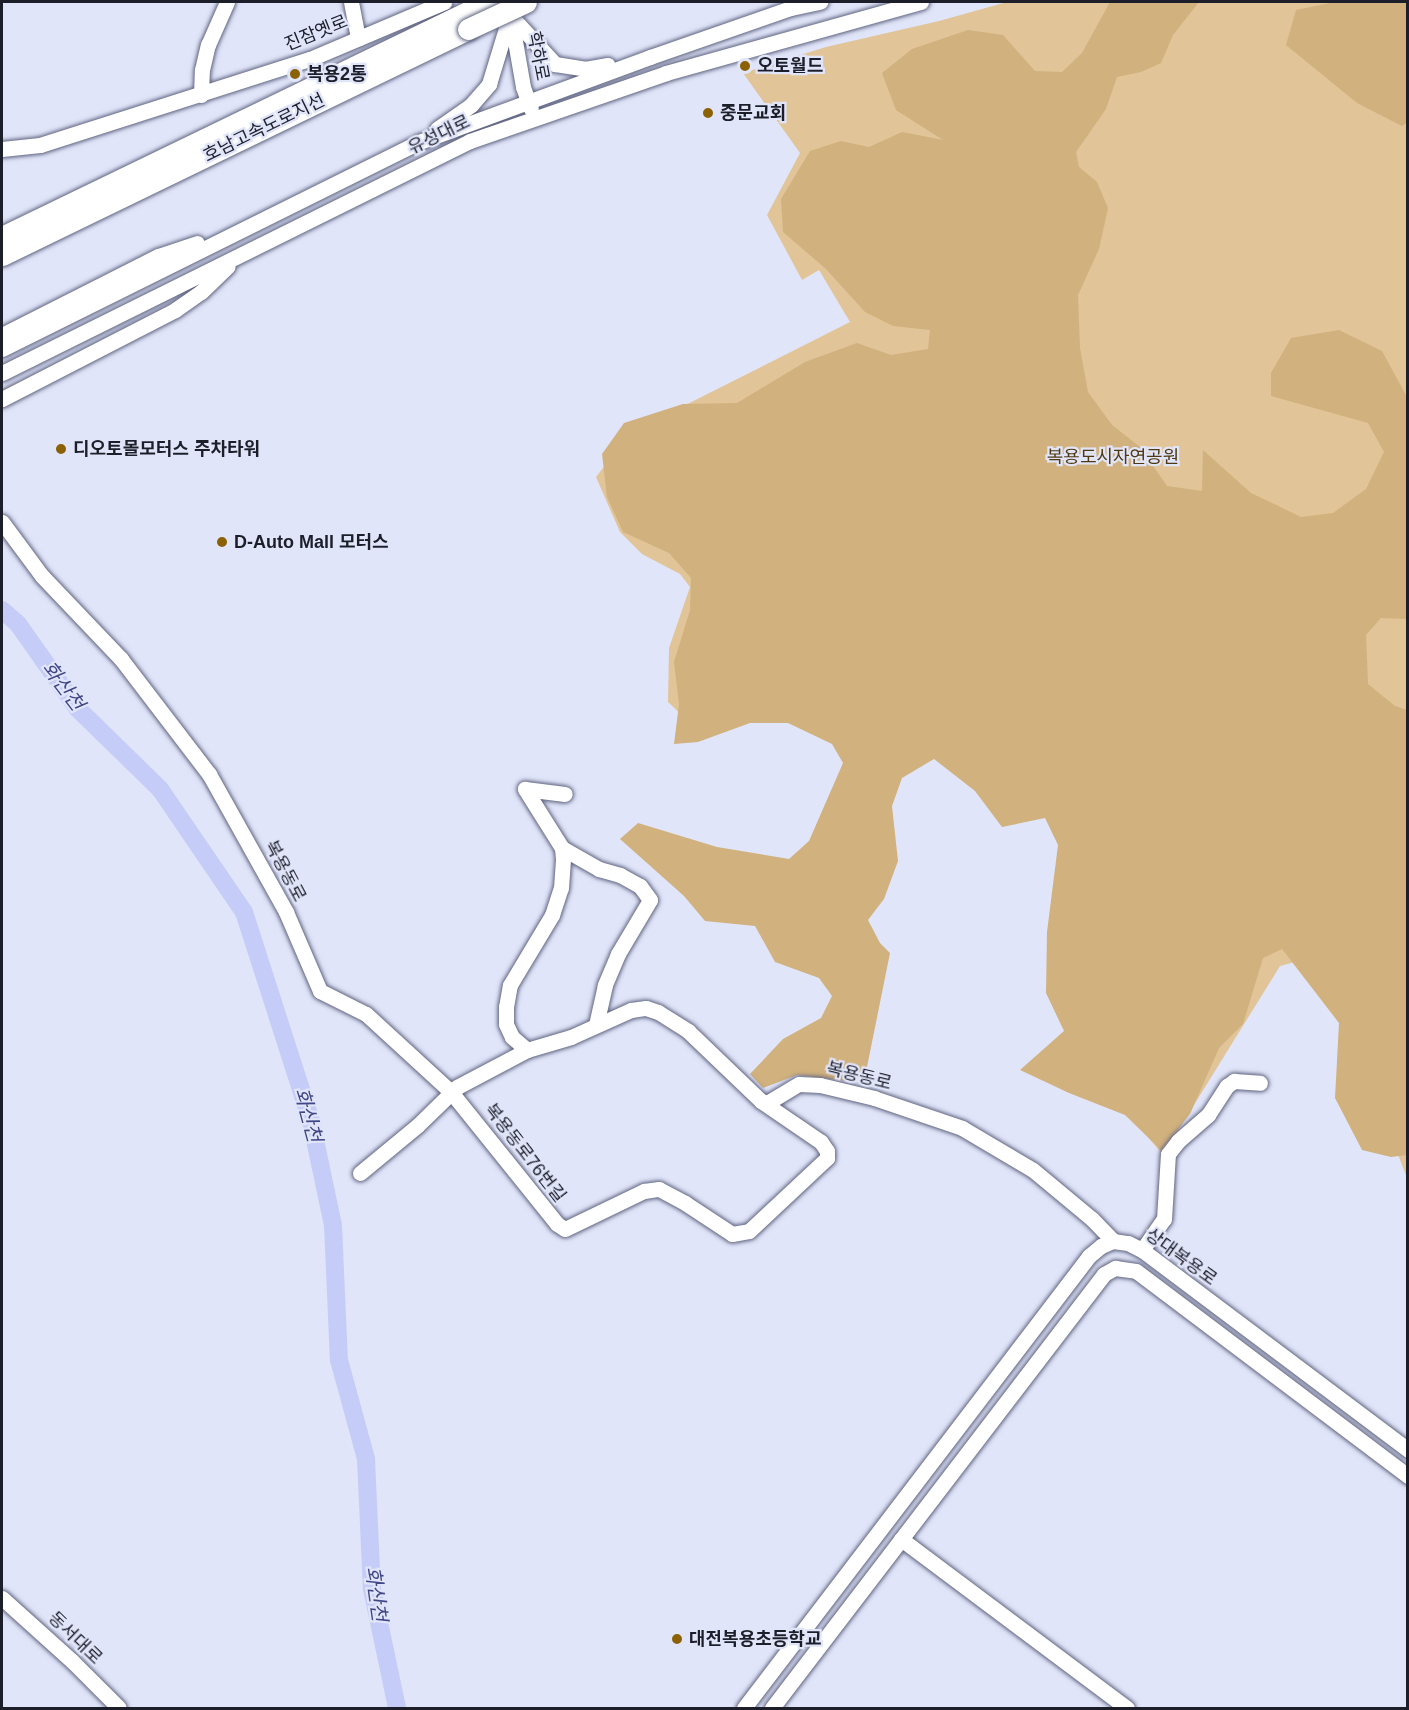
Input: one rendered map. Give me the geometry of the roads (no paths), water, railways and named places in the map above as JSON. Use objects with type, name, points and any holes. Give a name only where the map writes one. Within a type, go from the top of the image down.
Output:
[{"type":"highway","name":"호남고속도로지선","points":[[2,255],[467,21],[488,2]]},
{"type":"highway","name":"호남고속도로지선","points":[[2,237],[467,21],[515,6]]},
{"type":"street","points":[[201,95],[202,70],[208,45],[227,2]]},
{"type":"street","points":[[351,2],[358,38]]},
{"type":"street","name":"진잠옛로","points":[[2,149],[40,146],[310,59],[444,2]]},
{"type":"street","name":"유성대로","points":[[2,349],[418,142],[797,5],[820,2]]},
{"type":"street","name":"유성대로","points":[[2,373],[470,141],[666,73],[921,2]]},
{"type":"street","points":[[515,6],[555,64],[585,69],[650,57]]},
{"type":"street","points":[[418,142],[471,105],[489,84],[515,6]]},
{"type":"street","name":"학하로","points":[[515,6],[523,87],[534,117]]},
{"type":"street","points":[[2,334],[158,256],[248,227]]},
{"type":"street","points":[[2,399],[175,310],[201,292],[238,256]]},
{"type":"street","name":"복용동로","points":[[2,522],[42,576],[121,659],[209,774],[286,912],[320,991],[366,1014],[451,1092]]},
{"type":"street","points":[[565,794],[525,789],[562,848],[599,869],[620,875],[640,886],[650,900],[618,954],[605,985],[596,1025]]},
{"type":"street","points":[[527,1050],[512,1037],[506,1024],[506,1007],[510,985],[552,915],[561,888],[562,848]]},
{"type":"street","points":[[360,1173],[418,1125],[451,1092],[527,1050],[570,1037],[631,1010],[646,1008],[658,1012],[688,1031],[761,1101]]},
{"type":"street","points":[[1142,1250],[1164,1219],[1168,1154],[1178,1141],[1208,1115],[1227,1086],[1234,1081],[1260,1083]]},
{"type":"street","name":"복용동로","points":[[761,1101],[767,1102],[799,1084],[820,1085],[874,1098],[962,1128],[1033,1170],[1092,1219],[1113,1241]]},
{"type":"street","name":"복용동로76번길","points":[[451,1092],[525,1181],[542,1208],[556,1224],[565,1229],[644,1191],[659,1189],[732,1234],[749,1231],[827,1158],[827,1151],[821,1142],[761,1101]]},
{"type":"street","points":[[744,1708],[903,1503],[1089,1256],[1101,1246],[1113,1241]]},
{"type":"street","name":"상대복용로","points":[[1113,1241],[1128,1243],[1142,1250],[1407,1450]]},
{"type":"street","name":"상대복용로","points":[[771,1708],[1104,1274],[1115,1268],[1136,1271],[1407,1476]]},
{"type":"street","points":[[901,1539],[1127,1708]]},
{"type":"street","name":"동서대로","points":[[2,1598],[72,1661],[119,1708]]},
{"type":"waterway","name":"화산천","points":[[2,610],[18,624],[78,709],[160,789],[244,912],[311,1121],[333,1225],[339,1360],[366,1459],[372,1589],[397,1708]]},
{"type":"place","name":"오토월드","points":[[745,66]]},
{"type":"place","name":"복용2통","points":[[295,74]]},
{"type":"place","name":"중문교회","points":[[708,113]]},
{"type":"place","name":"디오토몰모터스 주차타워","points":[[61,449]]},
{"type":"place","name":"D-Auto Mall 모터스","points":[[222,542]]},
{"type":"place","name":"대전복용초등학교","points":[[677,1639]]},
{"type":"park label","name":"복용도시자연공원","points":[[1113,457]]}]
